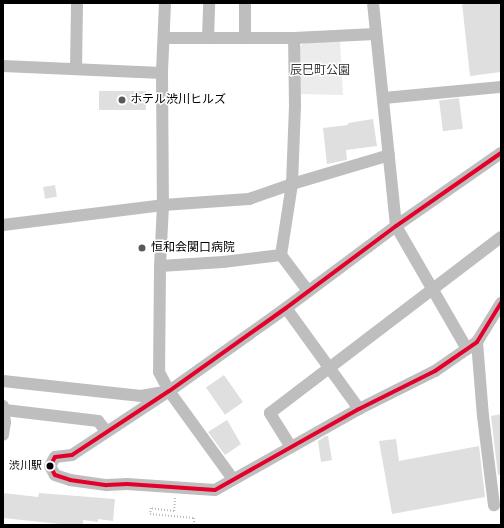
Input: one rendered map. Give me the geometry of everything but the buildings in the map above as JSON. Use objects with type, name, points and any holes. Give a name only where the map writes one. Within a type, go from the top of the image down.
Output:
[{"type":"street","points":[[76,69],[77,3]]},
{"type":"street","points":[[165,3],[162,73],[162,205],[158,372],[169,391],[233,479]]},
{"type":"street","points":[[208,38],[209,3]]},
{"type":"street","points":[[245,3],[245,38]]},
{"type":"street","points":[[373,3],[396,226],[467,349]]},
{"type":"street","points":[[164,38],[294,38],[375,34]]},
{"type":"street","points":[[294,38],[295,106],[292,184],[281,255],[308,291]]},
{"type":"street","points":[[3,66],[162,73]]},
{"type":"street","points":[[384,98],[501,88]]},
{"type":"street","points":[[500,154],[396,226],[286,308],[169,391],[106,431],[72,455],[55,457],[50,466],[55,476],[70,480],[107,485],[127,484],[215,490],[358,409],[435,371],[477,342],[501,303]]},
{"type":"street","points":[[3,225],[162,205],[249,199],[292,184],[389,155]]},
{"type":"street","points":[[291,447],[270,413],[501,237]]},
{"type":"street","points":[[160,266],[222,262],[281,255]]},
{"type":"street","points":[[286,308],[358,409]]},
{"type":"street","points":[[477,342],[483,416],[494,505]]},
{"type":"street","points":[[3,381],[141,396],[169,391]]},
{"type":"street","points":[[3,435],[4,408],[98,421],[106,431]]},
{"type":"path","points":[[174,511],[151,508],[150,514],[194,518],[194,525]]},
{"type":"green space","name":"辰巳町公園","points":[[340,41],[343,95],[299,94],[299,47],[306,42]]},
{"type":"transit line","points":[[501,153],[396,226],[286,308],[169,391],[72,455],[55,457],[50,466],[55,475],[70,480],[107,485],[127,484],[215,490],[359,409],[435,371],[477,342],[501,303]]},
{"type":"place","name":"ホテル渋川ヒルズ","points":[[122,100]]},
{"type":"place","name":"恒和会関口病院","points":[[142,248]]},
{"type":"place","name":"渋川駅","points":[[50,466]]}]
